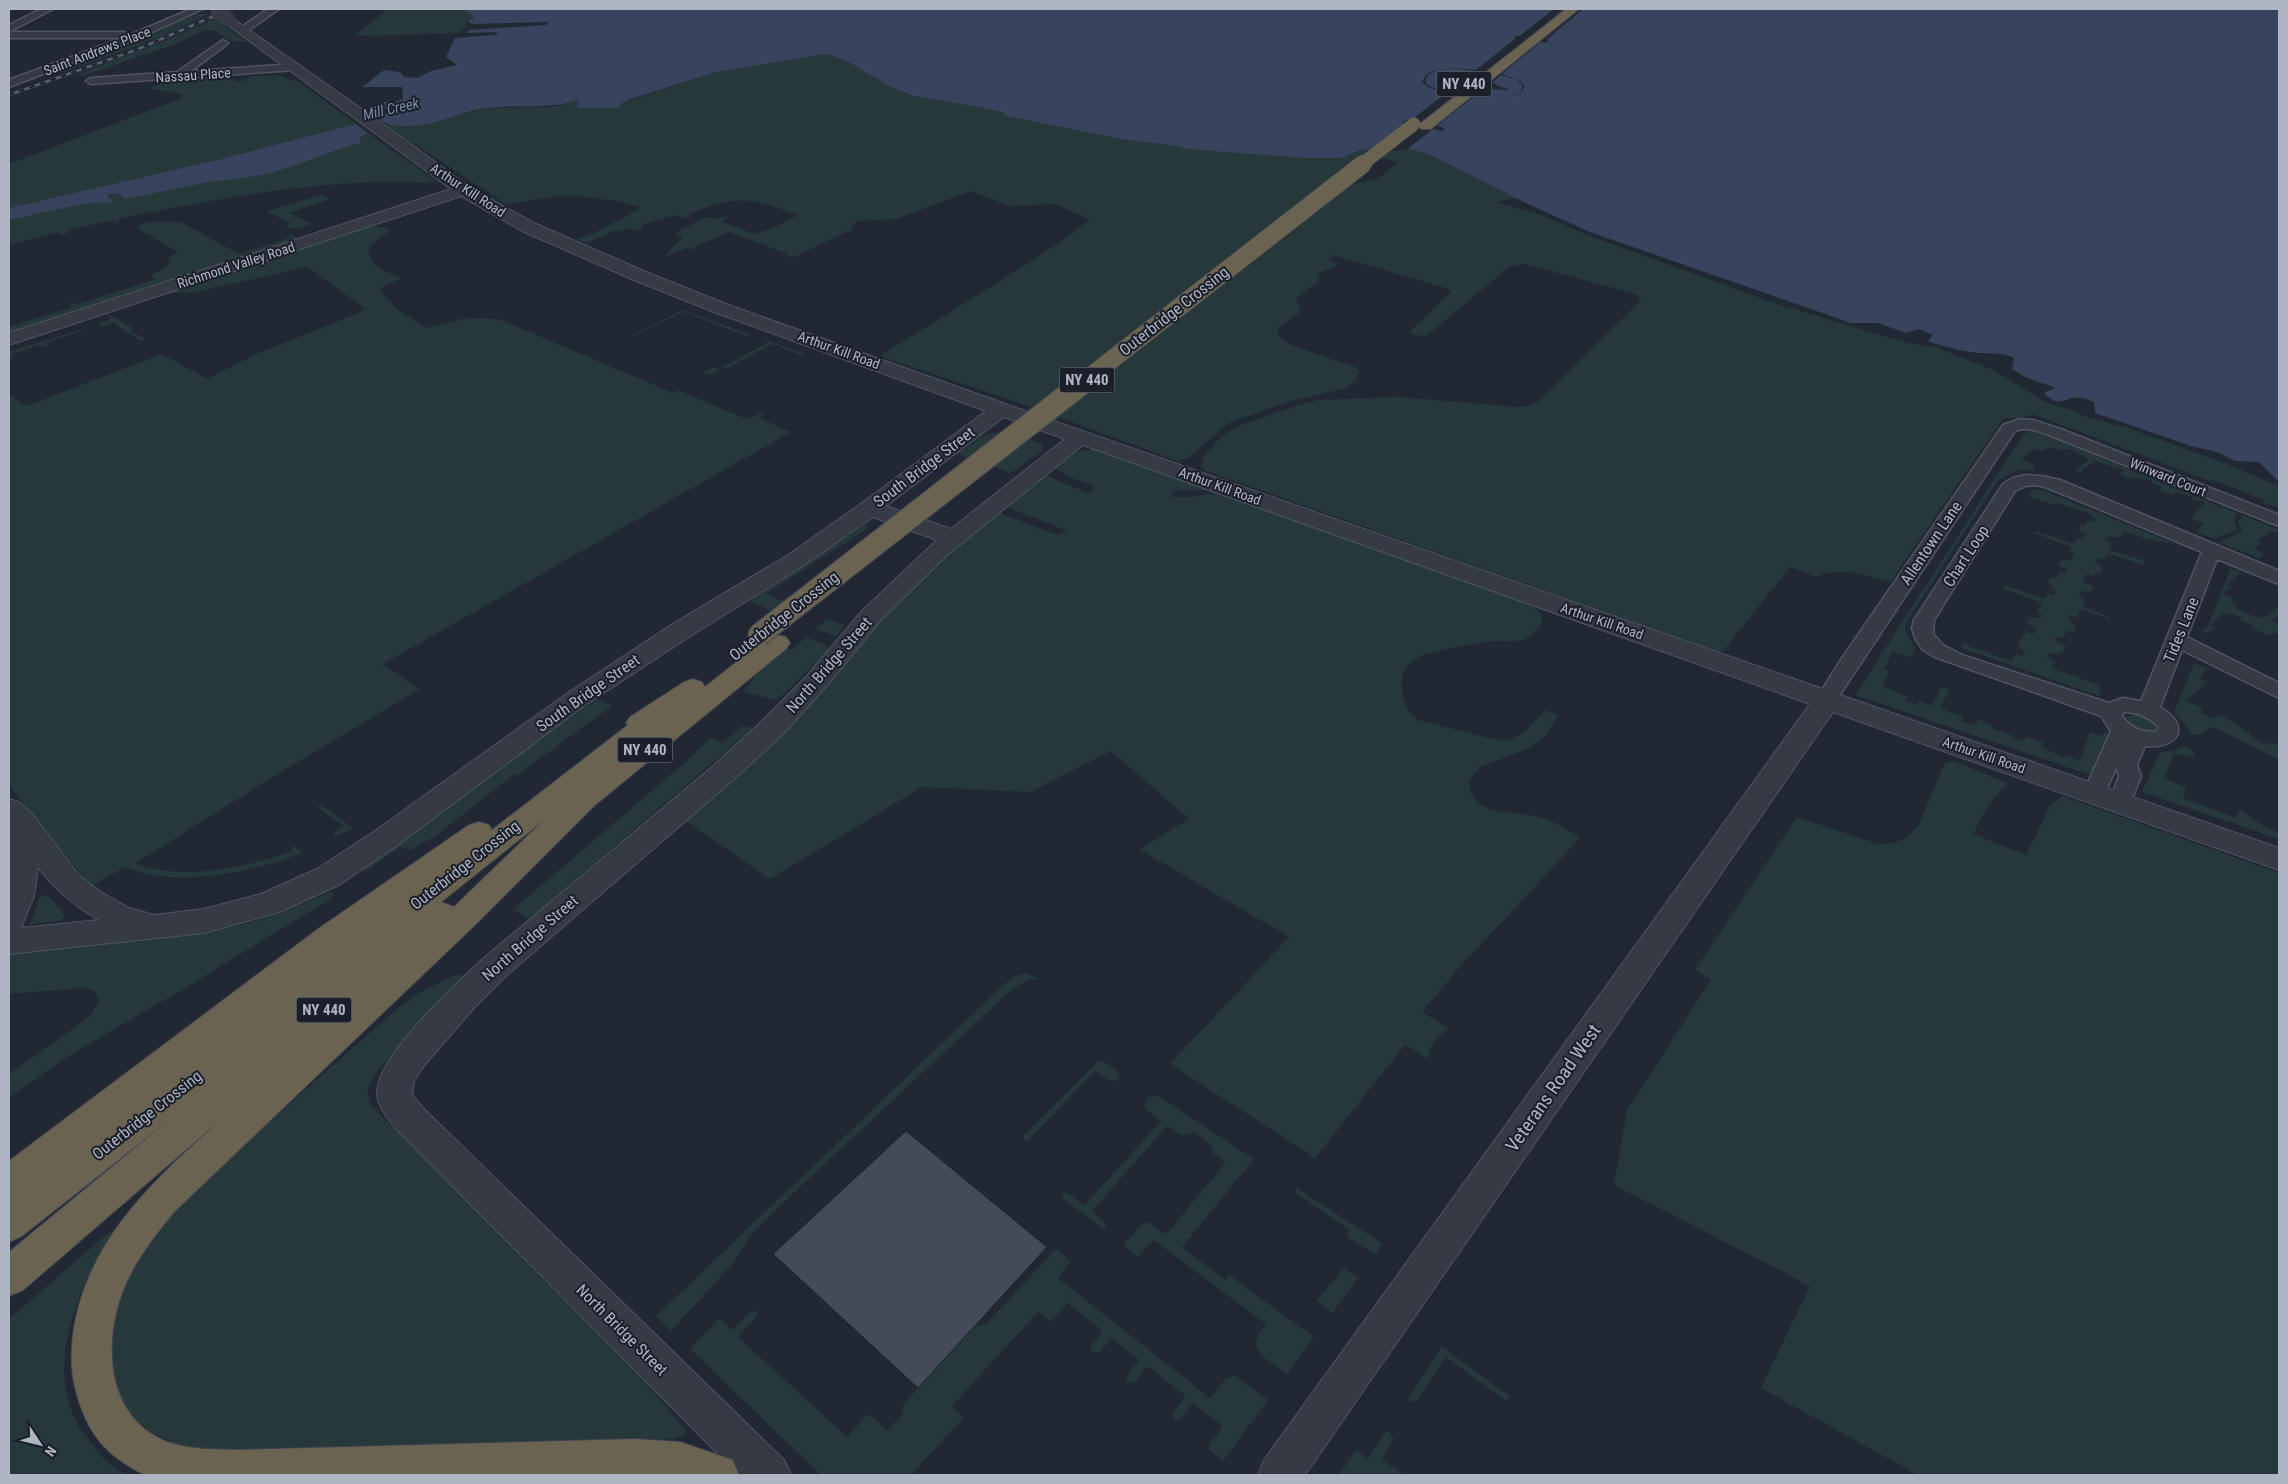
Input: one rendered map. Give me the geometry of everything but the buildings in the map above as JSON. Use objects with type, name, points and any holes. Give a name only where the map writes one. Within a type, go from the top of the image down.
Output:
[{"type":"highway","name":"Outerbridge Crossing","points":[[66,1227],[386,959],[585,798],[768,639],[1519,46],[1560,9]]},
{"type":"highway","name":"Outerbridge Crossing","points":[[1519,46],[1573,9]]},
{"type":"highway","name":"Outerbridge Crossing","points":[[9,1224],[693,688],[768,639]]},
{"type":"highway","points":[[9,1183],[329,938],[556,779],[693,688]]},
{"type":"highway","points":[[585,798],[454,925],[182,1180],[143,1221],[114,1266],[97,1309],[91,1343],[92,1380],[103,1412],[127,1441],[143,1452],[166,1463],[188,1468],[238,1471],[635,1460],[680,1463],[718,1475]]},
{"type":"highway","points":[[9,1171],[128,1092]]},
{"type":"highway","points":[[9,1272],[66,1227]]},
{"type":"highway","name":"NY 440","points":[[9,1278],[66,1227]]},
{"type":"street","points":[[9,30],[48,9]]},
{"type":"street","name":"Saint Andrews Place","points":[[9,84],[138,35],[198,9]]},
{"type":"street","points":[[244,30],[274,9]]},
{"type":"street","name":"Saint Andrews Place","points":[[184,15],[215,10]]},
{"type":"street","name":"Arthur Kill Road","points":[[215,10],[463,190],[528,227],[690,296],[1001,409],[2279,859]]},
{"type":"street","points":[[9,35],[138,35]]},
{"type":"street","points":[[178,76],[222,43]]},
{"type":"street","name":"Nassau Place","points":[[91,82],[296,67]]},
{"type":"street","points":[[18,70],[49,70]]},
{"type":"street","name":"Richmond Valley Road","points":[[9,339],[463,190]]},
{"type":"street","name":"South Bridge Street","points":[[9,942],[204,921],[269,904],[328,877],[385,839],[578,698],[680,631],[793,562],[882,512],[1001,409]]},
{"type":"street","name":"Allentown Lane","points":[[1826,700],[1847,666],[2009,428],[2018,424],[2028,424],[2057,432]]},
{"type":"street","name":"Winward Court","points":[[2057,432],[2279,521]]},
{"type":"street","name":"North Bridge Street","points":[[770,1475],[410,1119],[398,1104],[394,1095],[396,1078],[424,1041],[479,982],[723,773],[770,730],[815,683],[871,616],[923,564],[1081,436]]},
{"type":"street","name":"Chart Loop","points":[[2131,730],[1943,654],[1932,647],[1923,636],[1922,627],[1924,620],[2009,488],[2016,482],[2029,480],[2054,484],[2212,549]]},
{"type":"street","points":[[882,512],[954,538]]},
{"type":"street","points":[[2212,549],[2279,578]]},
{"type":"street","name":"Tides Lane","points":[[2148,710],[2212,549]]},
{"type":"street","points":[[2177,640],[2279,691]]},
{"type":"street","name":"Veterans Road West","points":[[1280,1475],[1816,717],[1826,700]]},
{"type":"street","points":[[2107,799],[2138,770],[2131,730],[2117,707],[2123,705],[2148,710],[2164,720],[2170,730],[2164,738],[2131,730]]},
{"type":"street","points":[[2107,799],[2131,730]]},
{"type":"street","name":"South Bridge Street","points":[[9,810],[22,822],[58,872],[88,899],[119,917],[154,926]]},
{"type":"street","points":[[9,818],[21,847],[24,866],[23,882],[9,922]]},
{"type":"shaded area","points":[[388,9],[467,9],[476,18],[467,21],[465,28],[459,33],[355,36]]},
{"type":"shaded area","points":[[197,14],[208,14],[136,46],[61,73],[55,72]]},
{"type":"shaded area","points":[[214,19],[247,42],[231,41],[216,31],[204,30],[178,43],[83,76],[76,75],[165,41]]},
{"type":"shaded area","points":[[827,54],[849,62],[914,96],[989,109],[1002,112],[1006,116],[1126,140],[1178,146],[1188,149],[1305,158],[1342,158],[1360,150],[1406,148],[1429,154],[1517,198],[1496,202],[1542,215],[1595,238],[1777,304],[1904,342],[1938,348],[1995,371],[2045,402],[2074,411],[2086,417],[2128,428],[2234,467],[2279,486],[2279,508],[2263,502],[2264,500],[2213,480],[2210,481],[2033,414],[2003,419],[1890,582],[1844,572],[1834,572],[1817,577],[1790,567],[1723,651],[1717,651],[1206,471],[1201,466],[1204,456],[1220,438],[1236,427],[1318,400],[1400,397],[1517,407],[1528,406],[1539,401],[1641,300],[1639,296],[1632,293],[1524,264],[1509,267],[1425,336],[1411,334],[1411,330],[1451,292],[1446,288],[1333,255],[1328,260],[1338,264],[1319,273],[1318,282],[1296,298],[1300,307],[1299,313],[1280,326],[1277,331],[1281,339],[1291,345],[1355,367],[1360,372],[1354,382],[1346,388],[1287,402],[1229,423],[1188,458],[1178,461],[1039,410],[880,356],[1038,257],[1090,220],[1056,204],[1009,206],[971,191],[896,219],[858,221],[854,223],[851,230],[792,258],[788,254],[729,232],[693,248],[699,251],[687,248],[667,256],[683,237],[675,234],[706,217],[717,219],[729,217],[721,221],[754,234],[773,228],[798,215],[756,202],[732,201],[720,203],[689,214],[689,218],[669,217],[641,226],[642,229],[638,231],[630,228],[620,232],[616,230],[586,243],[577,239],[596,232],[641,208],[618,201],[567,195],[506,204],[386,125],[412,127],[488,108],[549,107],[580,100],[576,107],[622,103],[716,72]],"holes":[[[1380,158],[1398,162],[1379,178],[1346,186]]]},
{"type":"shaded area","points":[[277,75],[299,82],[358,125],[294,142],[9,208],[9,164],[182,98],[182,95],[179,94],[149,88],[167,81],[206,77],[234,79],[235,82],[245,81],[248,77]]},
{"type":"shaded area","points":[[364,130],[436,181],[427,183],[350,183],[271,191],[117,219],[120,221],[116,223],[113,220],[69,230],[69,233],[60,235],[58,232],[9,245],[9,217],[153,186]]},
{"type":"shaded area","points":[[321,195],[331,199],[289,213],[311,224],[299,228],[283,228],[292,224],[266,211]]},
{"type":"shaded area","points":[[148,222],[181,222],[239,254],[291,237],[288,234],[298,238],[9,332],[9,327],[72,307],[69,304],[71,302],[76,305],[155,279],[150,275],[166,268],[170,261],[168,257],[179,253],[148,234],[137,237],[146,233],[138,228],[140,225]]},
{"type":"shaded area","points":[[370,226],[385,227],[390,231],[371,245],[368,252],[374,264],[380,269],[402,278],[384,286],[380,290],[398,310],[428,328],[465,318],[499,319],[673,393],[678,390],[746,419],[761,413],[765,415],[759,418],[791,432],[383,664],[420,689],[279,773],[136,863],[153,869],[193,872],[235,867],[275,857],[292,851],[293,845],[302,853],[238,872],[190,877],[167,877],[125,867],[92,886],[47,835],[9,785],[9,395],[27,406],[162,354],[207,379],[254,355],[361,312],[365,309],[363,307],[307,267],[192,293],[170,292]]},
{"type":"shaded area","points":[[683,310],[751,335],[738,340],[746,336],[684,312],[631,336]]},
{"type":"shaded area","points":[[110,315],[133,328],[130,330],[145,339],[141,341],[113,323],[102,327],[97,324],[111,319],[108,316]]},
{"type":"shaded area","points":[[81,329],[87,333],[80,331],[46,343],[49,346],[47,347],[39,345],[10,355],[13,359],[9,358],[9,352]]},
{"type":"shaded area","points":[[763,339],[806,354],[803,356],[773,344],[727,368],[725,367],[708,375],[702,373],[714,367],[718,369],[768,343]]},
{"type":"shaded area","points":[[1006,431],[1042,444],[1042,451],[1011,473],[957,454],[985,435]]},
{"type":"shaded area","points":[[2033,431],[2237,513],[2234,519],[2237,530],[2214,539],[2196,532],[2204,524],[2190,518],[2205,503],[2192,499],[2193,497],[2175,492],[2172,495],[2160,490],[2162,487],[2151,483],[2152,481],[2135,477],[2132,479],[2120,475],[2124,470],[2095,461],[2079,473],[2075,471],[2089,459],[2071,449],[2060,450],[2051,447],[2040,451],[2034,449],[2021,459],[2034,465],[2034,470],[2019,470],[1998,480],[1907,621],[1905,631],[1914,646],[1915,652],[1909,657],[1892,652],[1884,669],[1890,671],[1882,686],[1907,697],[1905,701],[1917,705],[1919,701],[1932,706],[1941,687],[1949,690],[1940,708],[1963,717],[1962,721],[1975,726],[1978,719],[1993,725],[1992,728],[2023,742],[2026,736],[2044,743],[2042,747],[2064,758],[2065,755],[2080,761],[2090,732],[2103,736],[2106,731],[2109,735],[2091,775],[1855,695],[2024,434]]},
{"type":"shaded area","points":[[1093,449],[1208,490],[1173,490],[1171,497],[1190,497],[1218,493],[1534,607],[1541,614],[1542,623],[1526,639],[1479,643],[1435,651],[1418,657],[1406,668],[1402,677],[1402,687],[1408,709],[1418,720],[1500,741],[1508,740],[1526,731],[1544,710],[1558,715],[1546,735],[1529,748],[1480,767],[1469,780],[1471,792],[1476,801],[1484,807],[1503,812],[1541,817],[1580,838],[1458,969],[1422,1012],[1449,1029],[1434,1041],[1428,1059],[1405,1045],[1315,1158],[1170,1064],[1289,937],[1139,849],[1189,819],[1111,751],[1031,792],[922,787],[770,879],[683,819],[882,613],[995,511],[1057,535],[1068,531],[1002,505],[1042,472],[1065,484],[1089,493],[1095,486],[1072,478],[1050,466],[1072,453]]},
{"type":"shaded area","points":[[2040,489],[2185,548],[2124,532],[2120,538],[2108,536],[2106,540],[2112,543],[2109,550],[2145,561],[2143,565],[2107,553],[2104,560],[2097,558],[2095,563],[2103,567],[2100,573],[2097,572],[2092,576],[2086,574],[2083,582],[2094,586],[2091,592],[2081,591],[2078,596],[2085,599],[2082,606],[2110,617],[2109,619],[2081,609],[2077,618],[2070,615],[2068,620],[2076,626],[2073,632],[2067,630],[2063,638],[2057,636],[2055,640],[2066,646],[2063,653],[2059,652],[2058,655],[2050,652],[2047,657],[2055,661],[2051,668],[2099,685],[2100,696],[1961,648],[1963,644],[1967,643],[1966,645],[2011,661],[2016,654],[2022,656],[2025,651],[2018,648],[2020,645],[2017,644],[2027,632],[2034,634],[2036,629],[2027,623],[2031,617],[2040,618],[2042,614],[2037,612],[2042,603],[2002,588],[2004,585],[2045,599],[2048,593],[2053,595],[2056,590],[2051,588],[2052,585],[2048,583],[2051,577],[2056,579],[2059,572],[2065,574],[2067,569],[2059,565],[2062,559],[2071,561],[2074,553],[2070,551],[2072,547],[2034,533],[2035,531],[2074,544],[2078,538],[2082,539],[2085,535],[2078,530],[2081,525],[2085,526],[2088,520],[2094,522],[2096,518],[2091,516],[2091,514],[2057,503],[2056,505],[2028,496],[2032,490]]},
{"type":"shaded area","points":[[2243,515],[2279,530],[2277,533],[2271,531],[2257,541],[2261,543],[2254,549],[2264,554],[2259,558],[2219,542],[2242,531],[2238,522]]},
{"type":"shaded area","points":[[865,525],[869,527],[766,594],[787,603],[774,612],[749,600]]},
{"type":"shaded area","points":[[2231,568],[2257,578],[2241,573],[2227,584],[2232,587],[2222,594],[2234,600],[2231,603],[2237,606],[2236,608],[2257,618],[2260,616],[2264,618],[2279,607],[2279,614],[2271,621],[2279,625],[2279,635],[2275,633],[2267,635],[2252,628],[2254,626],[2240,620],[2242,618],[2231,613],[2228,615],[2224,613],[2210,625],[2214,628],[2204,634],[2202,631],[2208,626]]},
{"type":"shaded area","points":[[827,619],[845,625],[836,636],[815,629]]},
{"type":"shaded area","points":[[806,637],[828,646],[828,651],[777,700],[743,692],[760,670],[786,647],[792,650]]},
{"type":"shaded area","points":[[2194,663],[2208,669],[2198,678],[2207,682],[2186,700],[2203,709],[2200,712],[2213,719],[2221,715],[2251,734],[2250,736],[2267,745],[2271,742],[2279,746],[2279,760],[2213,727],[2200,735],[2190,734],[2187,727],[2174,713]]},
{"type":"shaded area","points":[[598,699],[612,706],[516,776],[513,775],[437,835],[411,850],[400,847],[366,871],[359,870]]},
{"type":"shaded area","points":[[2137,714],[2151,720],[2156,728],[2146,731],[2129,724],[2127,716]]},
{"type":"shaded area","points":[[742,726],[753,728],[529,919],[514,910],[711,738],[723,743]]},
{"type":"shaded area","points":[[2185,747],[2194,751],[2193,758],[2174,753],[2165,778],[2186,788],[2183,798],[2236,818],[2240,810],[2279,833],[2279,839],[2142,792],[2160,752],[2175,751]]},
{"type":"shaded area","points":[[1953,761],[2007,783],[1986,809],[1973,834],[2026,855],[2050,806],[2062,796],[2279,873],[2279,1475],[1918,1475],[1761,1388],[1810,1286],[1614,1185],[1627,1110],[1711,980],[1695,970],[1797,817],[1878,844],[1894,843],[1907,837],[1919,824],[1946,763]]},
{"type":"shaded area","points":[[321,805],[353,828],[333,838],[334,833],[344,826],[317,807]]},
{"type":"shaded area","points":[[331,892],[334,895],[329,900],[185,988],[80,1049],[9,1097],[9,1074],[84,1021],[92,1014],[99,1001],[94,991],[83,988],[9,994],[9,953],[18,949],[200,934],[276,915]]},
{"type":"shaded area","points":[[44,895],[49,897],[66,916],[59,921],[30,924],[39,899]]},
{"type":"shaded area","points":[[1026,973],[1040,980],[1029,979],[1009,992],[786,1200],[750,1235],[735,1261],[671,1331],[656,1316],[1002,986],[1015,976]]},
{"type":"shaded area","points":[[456,975],[461,975],[461,981],[374,1075],[367,1092],[370,1104],[643,1380],[684,1428],[686,1432],[684,1435],[674,1439],[627,1441],[232,1452],[182,1447],[150,1432],[131,1416],[116,1392],[111,1361],[116,1301],[143,1244],[201,1182],[398,1008],[419,993]]},
{"type":"shaded area","points":[[1098,1061],[1105,1062],[1114,1068],[1120,1077],[1118,1081],[1110,1080],[1095,1071],[1027,1141],[1022,1137]]},
{"type":"shaded area","points":[[1157,1095],[1254,1159],[1182,1247],[1225,1280],[1229,1275],[1314,1337],[1287,1374],[1266,1359],[1257,1349],[1257,1338],[1266,1324],[1154,1240],[1139,1256],[1136,1256],[1125,1247],[1125,1243],[1144,1222],[1150,1223],[1166,1234],[1173,1226],[1226,1162],[1212,1152],[1211,1144],[1194,1132],[1182,1135],[1167,1126],[1092,1211],[1104,1221],[1106,1227],[1104,1229],[1062,1198],[1064,1193],[1069,1194],[1085,1205],[1161,1121],[1144,1108],[1147,1098]]},
{"type":"shaded area","points":[[1297,1188],[1383,1244],[1375,1254],[1347,1237],[1349,1229],[1294,1192]]},
{"type":"shaded area","points":[[121,1222],[93,1269],[77,1305],[66,1345],[64,1365],[65,1386],[78,1424],[102,1456],[116,1469],[126,1475],[9,1475],[9,1319]]},
{"type":"shaded area","points":[[1056,1249],[1071,1261],[1058,1278],[1210,1398],[1226,1378],[1235,1376],[1268,1400],[1223,1461],[1210,1450],[1209,1446],[1223,1426],[1193,1403],[1181,1419],[1175,1420],[1172,1414],[1186,1396],[1147,1366],[1135,1382],[1127,1382],[1127,1376],[1139,1360],[1112,1338],[1100,1352],[1092,1353],[1090,1348],[1103,1331],[1068,1303],[1051,1322],[1038,1312],[952,1406],[964,1417],[911,1475],[821,1475],[690,1349],[719,1318],[732,1330],[752,1311],[756,1311],[758,1314],[738,1337],[847,1437],[868,1414],[887,1430],[903,1414],[903,1405],[974,1326],[986,1324]]},
{"type":"shaded area","points":[[1344,1268],[1358,1277],[1332,1313],[1317,1301]]},
{"type":"shaded area","points":[[1442,1347],[1509,1396],[1506,1401],[1446,1357],[1419,1398],[1414,1402],[1407,1400]]},
{"type":"shaded area","points":[[1387,1430],[1394,1439],[1382,1460],[1405,1475],[1339,1475],[1356,1450],[1368,1459]]},
{"type":"water","name":"Mill Creek","points":[[2279,9],[2279,482],[2259,462],[2235,461],[2217,452],[2191,446],[2095,413],[2094,402],[2087,399],[2071,398],[2059,402],[2055,401],[2044,393],[2056,388],[2025,377],[2012,369],[2014,358],[2010,356],[1953,349],[1928,341],[1933,335],[1919,329],[1906,333],[1878,323],[1851,323],[1590,232],[1530,205],[1429,154],[1406,148],[1360,150],[1342,158],[1305,158],[1188,149],[1178,146],[1126,140],[1006,116],[1002,112],[989,109],[914,96],[889,86],[849,62],[827,54],[716,72],[631,99],[622,103],[619,108],[576,108],[579,100],[545,106],[488,108],[423,125],[396,126],[380,120],[387,112],[381,102],[394,102],[403,99],[402,87],[362,87],[384,70],[400,72],[404,77],[417,78],[431,71],[457,65],[446,57],[455,38],[495,35],[498,32],[467,33],[469,30],[546,25],[549,22],[472,24],[467,21],[475,18],[465,10]]},
{"type":"water","points":[[356,124],[368,133],[360,137],[360,143],[274,172],[209,182],[125,199],[118,193],[107,195],[113,203],[78,205],[9,220],[9,208],[221,159]]},
{"type":"pier","points":[[1554,9],[1583,9],[1547,39],[1549,40],[1545,43],[1541,42],[1502,74],[1518,80],[1525,86],[1522,91],[1515,96],[1500,99],[1514,96],[1521,91],[1523,86],[1517,80],[1501,75],[1492,83],[1509,90],[1483,89],[1474,97],[1487,98],[1473,97],[1437,126],[1445,128],[1442,131],[1433,129],[1406,150],[1370,152],[1406,124],[1402,123],[1406,120],[1410,121],[1446,93],[1428,87],[1422,82],[1427,74],[1433,71],[1453,68],[1435,71],[1428,75],[1425,82],[1429,86],[1448,92],[1457,85],[1444,82],[1438,77],[1465,78],[1474,71],[1454,68],[1476,70],[1516,38],[1514,37],[1521,35]]},
{"type":"railway","points":[[9,95],[136,50],[230,9]]}]
